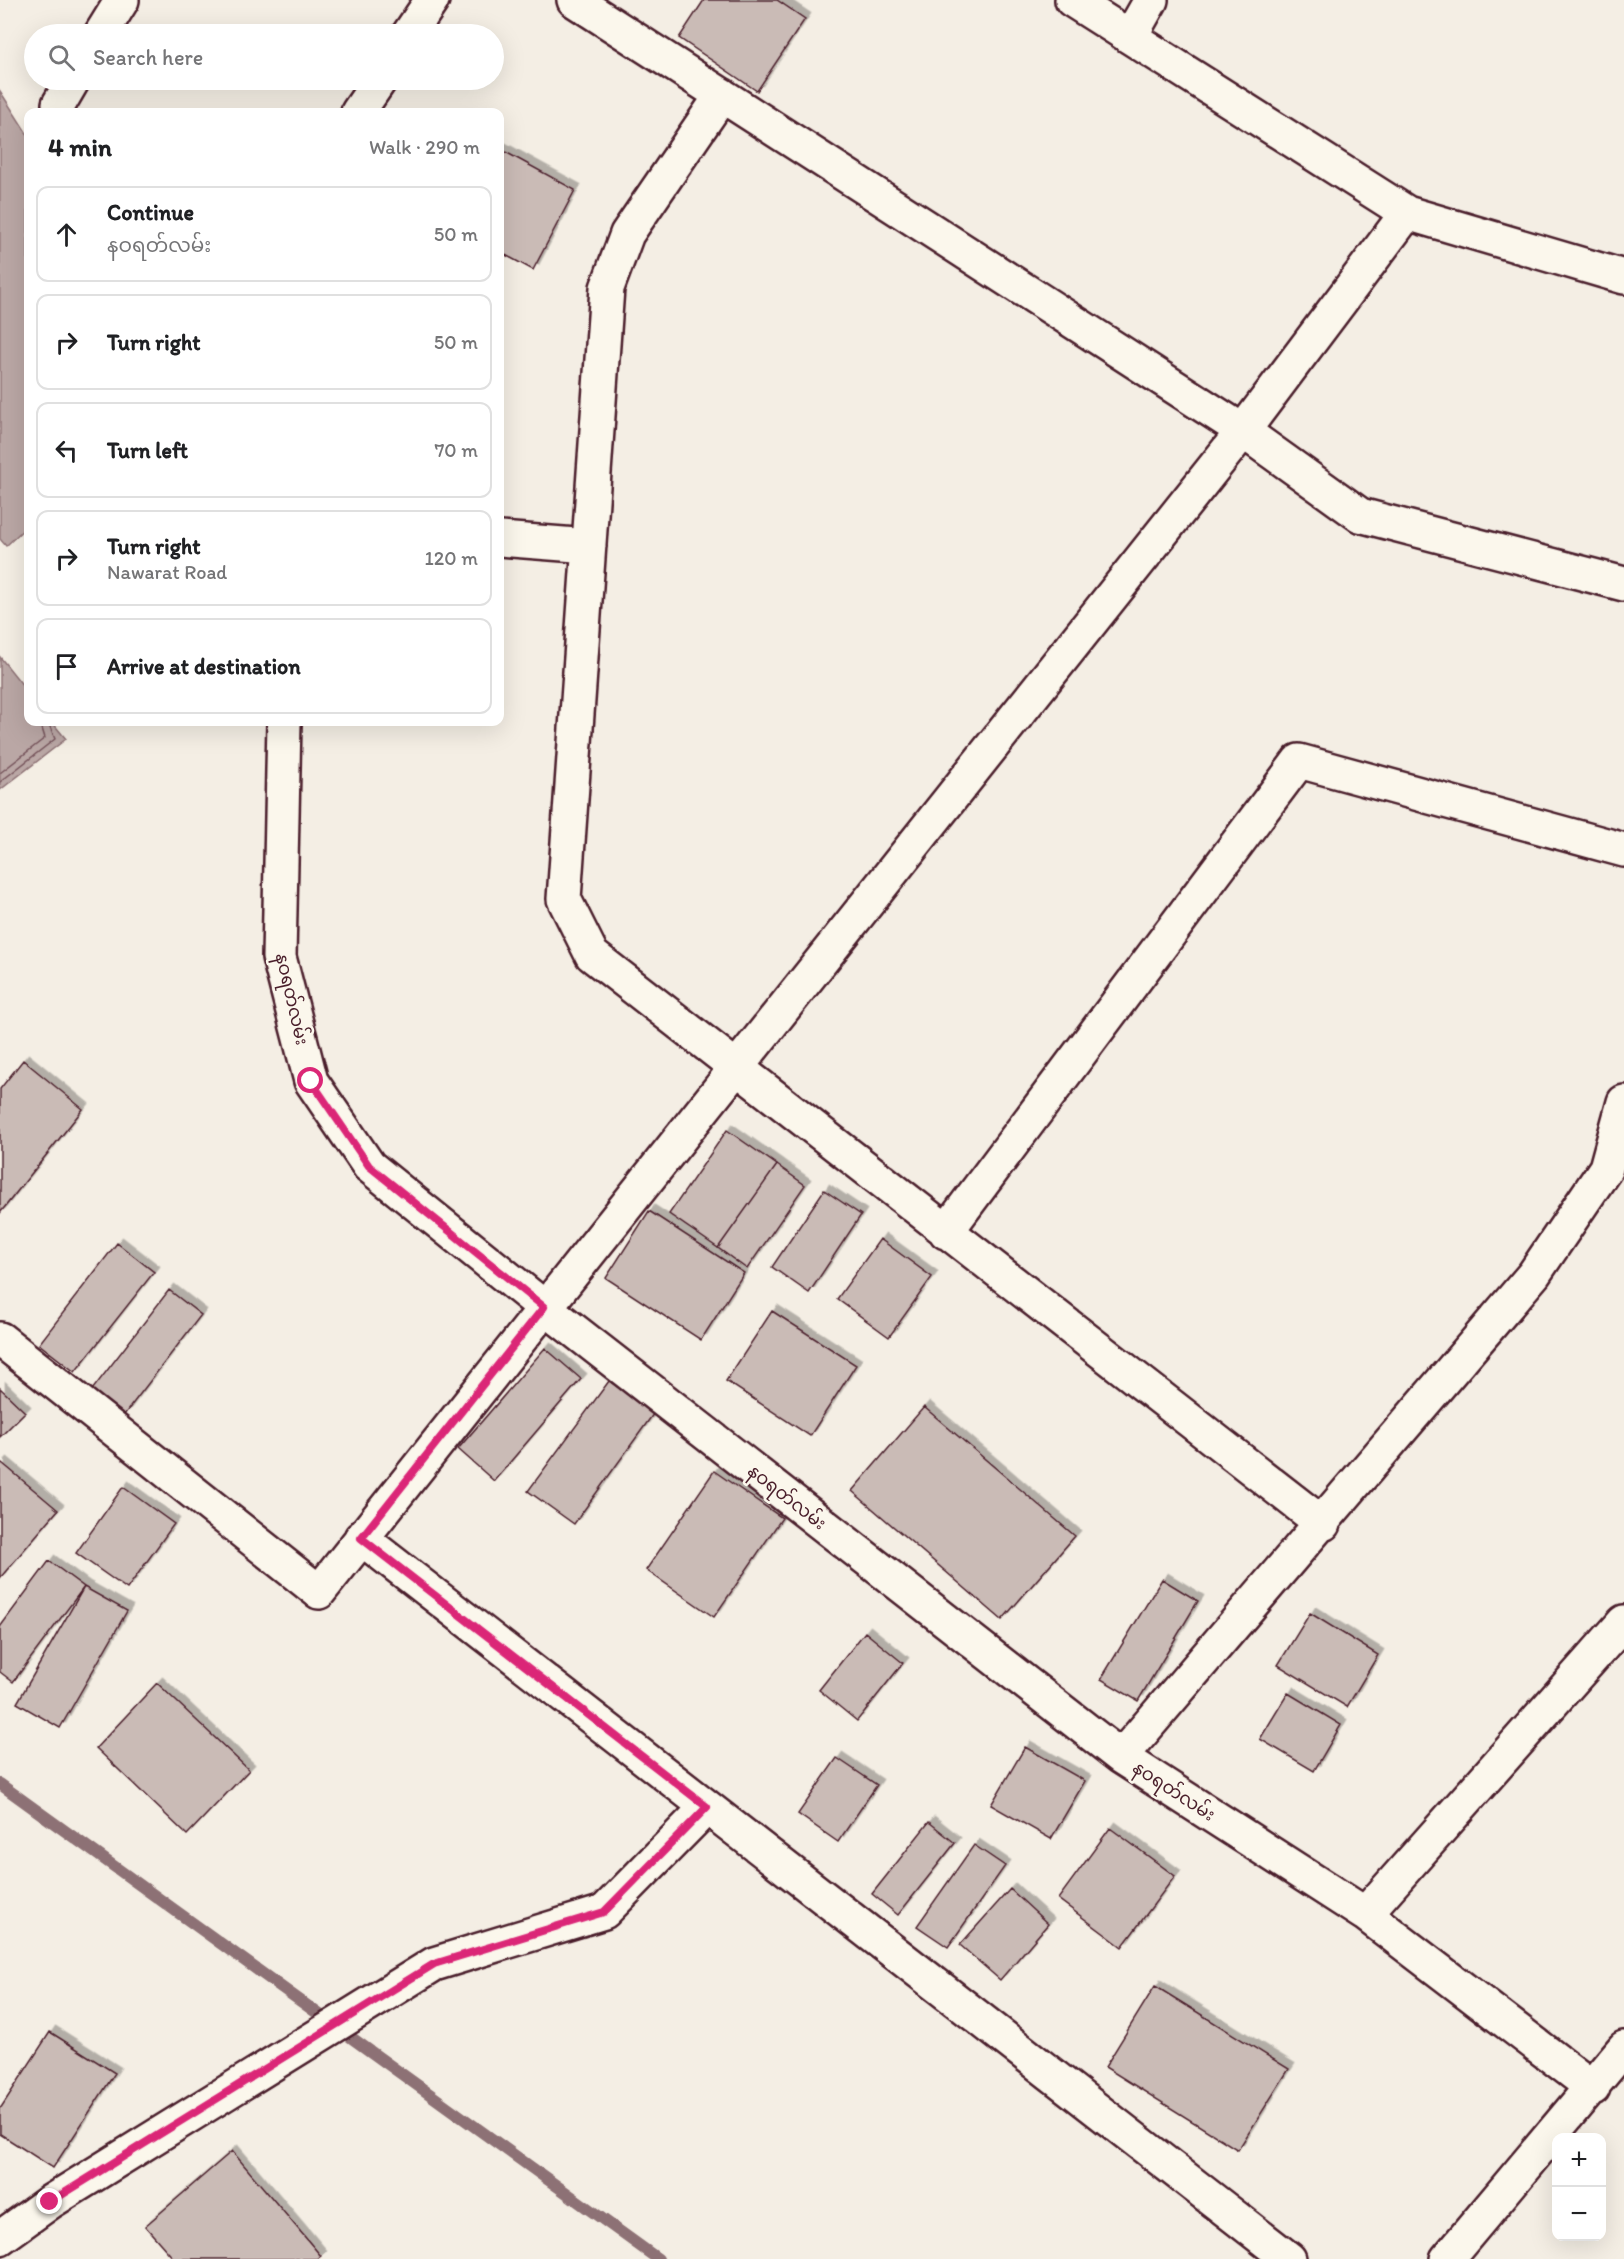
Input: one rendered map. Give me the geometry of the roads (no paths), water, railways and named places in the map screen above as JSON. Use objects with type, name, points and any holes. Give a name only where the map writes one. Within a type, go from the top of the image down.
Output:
[{"type":"street","points":[[107,24],[122,0]]},
{"type":"street","points":[[416,24],[432,0]]},
{"type":"street","points":[[574,0],[1243,431],[1360,515],[1624,584]]},
{"type":"street","points":[[1072,0],[1407,213],[1624,277]]},
{"type":"street","points":[[1130,37],[1151,0]]},
{"type":"street","points":[[361,108],[373,90]]},
{"type":"street","points":[[722,95],[627,234],[607,288],[564,899],[592,955],[1323,1524]]},
{"type":"street","points":[[0,1339],[319,1592],[1243,431],[1407,213]]},
{"type":"street","points":[[504,538],[589,546]]},
{"type":"street","name":"နဝရတ်လမ်း","points":[[284,726],[279,957],[311,1081],[369,1166],[544,1307],[1121,1756],[1365,1914],[1593,2088]]},
{"type":"street","points":[[946,1232],[1299,761],[1624,850]]},
{"type":"street","points":[[1121,1756],[1323,1524],[1534,1274],[1606,1168],[1624,1102]]},
{"type":"street","points":[[361,1538],[1289,2259]]},
{"type":"street","points":[[1365,1914],[1624,1622]]},
{"type":"street","points":[[0,2238],[50,2202],[434,1964],[604,1912],[707,1807]]},
{"type":"street","points":[[1447,2259],[1593,2088],[1624,2048]]},
{"type":"water","points":[[0,91],[24,129],[24,529],[6,546],[0,539]]},
{"type":"water","points":[[0,657],[24,687],[24,726],[55,726],[66,739],[0,790]]},
{"type":"waterway","points":[[0,1784],[658,2259]]}]
